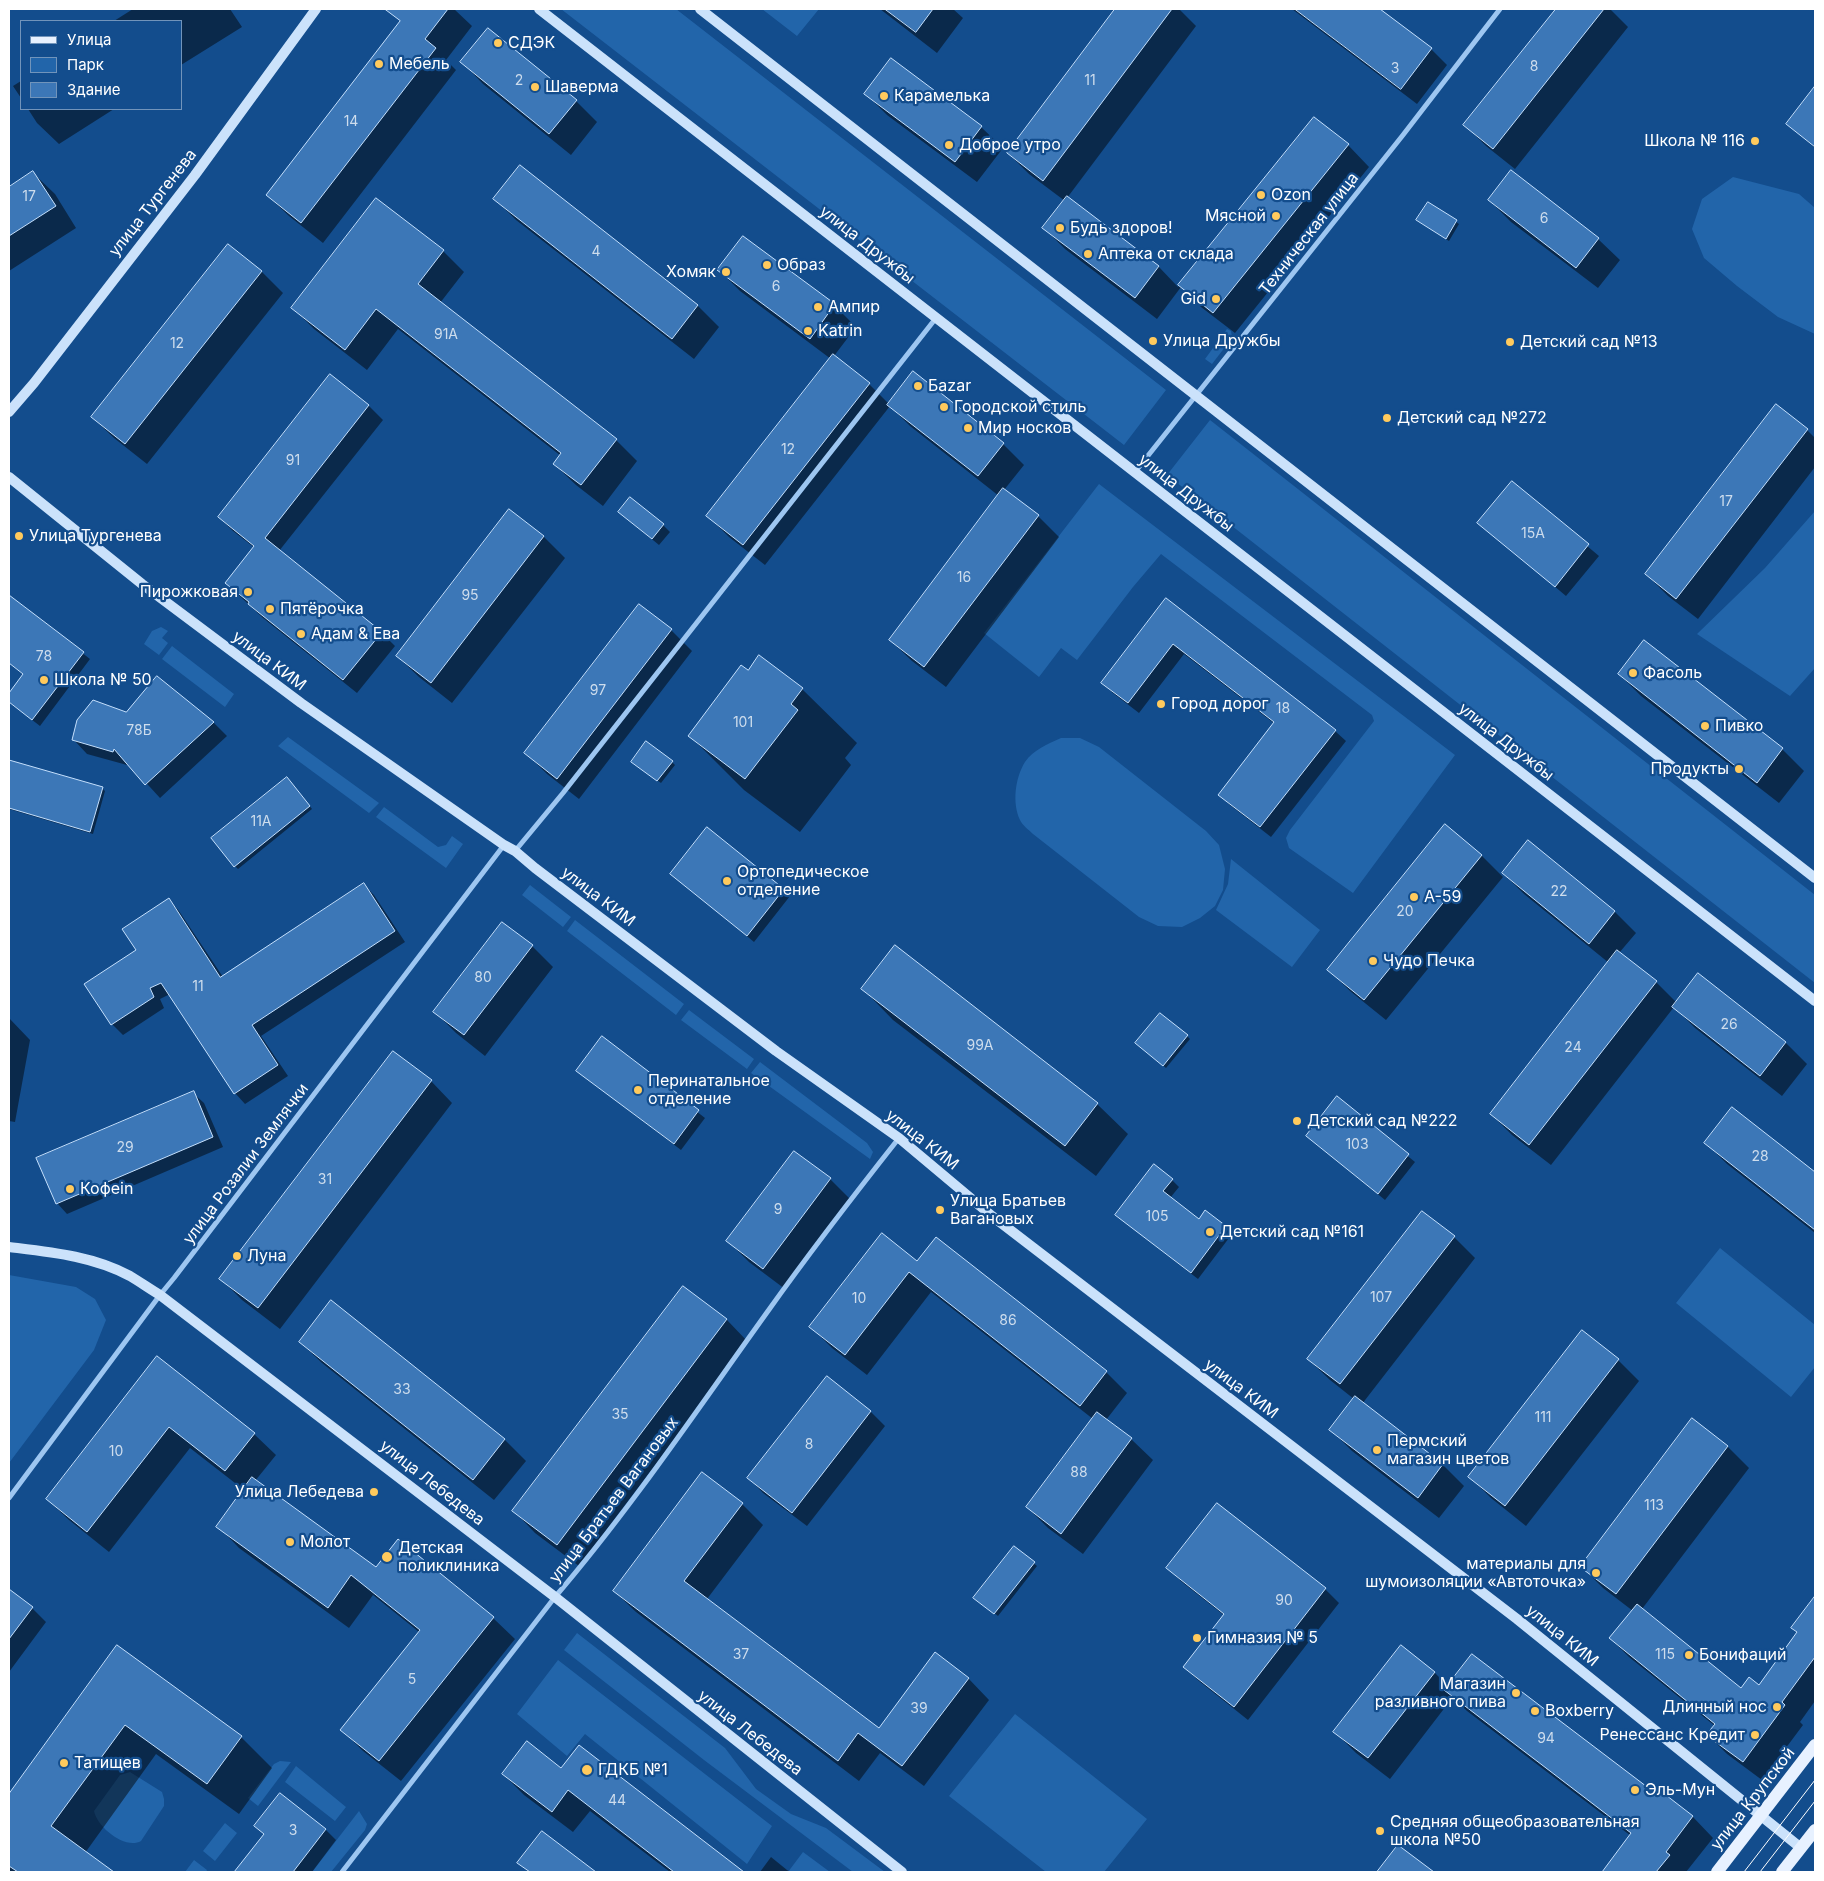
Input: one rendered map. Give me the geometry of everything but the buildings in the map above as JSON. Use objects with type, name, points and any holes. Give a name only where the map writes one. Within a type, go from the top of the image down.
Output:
[{"type":"main road","name":"улица Крупской","points":[[1717,1872],[1815,1745]]},
{"type":"main road","points":[[1782,1872],[1815,1830]]},
{"type":"street","name":"улица Тургенева","points":[[9,412],[34,383],[195,175],[316,9]]},
{"type":"street","name":"улица Дружбы","points":[[539,9],[1815,1001]]},
{"type":"street","points":[[700,9],[1815,878]]},
{"type":"street","name":"Техническая улица","points":[[1135,472],[1400,140],[1500,9]]},
{"type":"street","points":[[515,851],[576,777],[936,318]]},
{"type":"street","name":"улица КИМ","points":[[9,477],[135,579],[320,717],[515,851],[776,1051],[899,1138],[992,1216],[1517,1619],[1801,1848]]},
{"type":"street","name":"улица Розалии Землячки","points":[[9,1498],[160,1295],[504,845]]},
{"type":"street","name":"улица Братьев Вагановых","points":[[342,1872],[555,1597],[579,1569],[676,1440],[770,1309],[899,1138]]},
{"type":"street","name":"улица Лебедева","points":[[9,1247],[56,1253],[103,1264],[130,1276],[160,1295],[555,1597],[902,1872]]},
{"type":"green space","points":[[561,9],[676,9],[1166,390],[1124,445]]},
{"type":"green space","points":[[762,9],[819,9],[797,36]]},
{"type":"green space","points":[[1733,177],[1799,194],[1815,208],[1815,334],[1778,317],[1704,258],[1692,229],[1702,199]]},
{"type":"green space","points":[[1227,329],[1231,331],[1232,338],[1212,364],[1205,359]]},
{"type":"green space","points":[[1210,420],[1815,895],[1815,983],[1167,475]]},
{"type":"green space","points":[[1099,484],[1455,755],[1353,893],[1289,848],[1286,838],[1290,830],[1374,721],[1372,715],[1161,554],[1077,660],[1061,648],[1039,677],[984,633]]},
{"type":"green space","points":[[1815,511],[1815,668],[1790,696],[1697,634],[1765,568]]},
{"type":"green space","points":[[161,627],[168,631],[162,638],[168,643],[159,655],[144,644],[152,631]]},
{"type":"green space","points":[[172,646],[234,694],[225,707],[162,659]]},
{"type":"green space","points":[[288,737],[379,803],[369,813],[278,746]]},
{"type":"green space","points":[[1061,738],[1080,738],[1099,747],[1206,831],[1219,845],[1225,869],[1223,890],[1215,906],[1200,918],[1182,927],[1158,926],[1139,917],[1024,826],[1018,813],[1015,798],[1019,775],[1025,762],[1032,754]]},
{"type":"green space","points":[[384,807],[438,847],[446,845],[452,836],[463,844],[446,868],[376,817]]},
{"type":"green space","points":[[1231,859],[1320,930],[1292,967],[1216,910],[1228,884]]},
{"type":"green space","points":[[530,885],[571,917],[563,927],[522,895]]},
{"type":"green space","points":[[575,920],[684,1004],[676,1015],[567,931]]},
{"type":"green space","points":[[689,1010],[754,1059],[747,1069],[681,1020]]},
{"type":"green space","points":[[760,1062],[867,1143],[873,1152],[870,1159],[751,1073]]},
{"type":"green space","points":[[1720,1248],[1815,1325],[1815,1367],[1791,1397],[1676,1303]]},
{"type":"green space","points":[[9,1275],[76,1287],[95,1299],[106,1320],[94,1350],[9,1463]]},
{"type":"green space","points":[[577,1633],[725,1748],[756,1789],[791,1814],[826,1828],[885,1872],[853,1872],[704,1760],[564,1650]]},
{"type":"green space","points":[[558,1660],[772,1826],[747,1864],[585,1734],[567,1756],[517,1714]]},
{"type":"green space","points":[[1015,1714],[1147,1819],[1104,1872],[1046,1872],[949,1796]]},
{"type":"green space","points":[[280,1761],[291,1762],[258,1806],[248,1798],[274,1764]]},
{"type":"green space","points":[[296,1766],[346,1807],[335,1821],[285,1782]]},
{"type":"green space","points":[[130,1772],[162,1792],[164,1799],[164,1806],[141,1841],[135,1843],[120,1840],[106,1830],[100,1824],[94,1811],[120,1775]]},
{"type":"green space","points":[[359,1811],[367,1824],[365,1830],[331,1872],[312,1872]]},
{"type":"green space","points":[[225,1823],[237,1833],[215,1861],[203,1851]]},
{"type":"green space","points":[[803,1852],[830,1872],[788,1872]]},
{"type":"green space","points":[[194,1860],[207,1870],[206,1872],[185,1872]]},
{"type":"tram line","points":[[1744,1872],[1815,1780]]},
{"type":"tram line","points":[[1760,1872],[1815,1801]]},
{"type":"place","name":"СДЭК","points":[[498,43]]},
{"type":"place","name":"Мебель","points":[[379,64]]},
{"type":"place","name":"Шаверма","points":[[535,87]]},
{"type":"place","name":"Карамелька","points":[[884,96]]},
{"type":"place","name":"Школа № 116","points":[[1755,141]]},
{"type":"place","name":"Доброе утро","points":[[949,145]]},
{"type":"place","name":"Ozon","points":[[1261,195]]},
{"type":"place","name":"Мясной","points":[[1276,216]]},
{"type":"place","name":"Будь здоров!","points":[[1060,228]]},
{"type":"place","name":"Аптека от склада","points":[[1088,254]]},
{"type":"place","name":"Образ","points":[[767,265]]},
{"type":"place","name":"Хомяк","points":[[726,272]]},
{"type":"place","name":"Gid","points":[[1216,299]]},
{"type":"place","name":"Ампир","points":[[818,307]]},
{"type":"place","name":"Katrin","points":[[808,331]]},
{"type":"place","name":"Улица Дружбы","points":[[1153,341]]},
{"type":"place","name":"Детский сад №13","points":[[1510,342]]},
{"type":"place","name":"Бazar","points":[[918,386]]},
{"type":"place","name":"Городской стиль","points":[[944,407]]},
{"type":"place","name":"Детский сад №272","points":[[1387,418]]},
{"type":"place","name":"Мир носков","points":[[968,428]]},
{"type":"place","name":"Улица Тургенева","points":[[19,536]]},
{"type":"place","name":"Пирожковая","points":[[248,592]]},
{"type":"place","name":"Пятёрочка","points":[[270,609]]},
{"type":"place","name":"Адам & Ева","points":[[301,634]]},
{"type":"place","name":"Фасоль","points":[[1633,673]]},
{"type":"place","name":"Школа № 50","points":[[44,680]]},
{"type":"place","name":"Город дорог","points":[[1161,704]]},
{"type":"place","name":"Пивко","points":[[1705,726]]},
{"type":"place","name":"Продукты","points":[[1739,769]]},
{"type":"place","name":"Ортопедическое отделение","points":[[727,881]]},
{"type":"place","name":"А-59","points":[[1414,897]]},
{"type":"place","name":"Чудо Печка","points":[[1373,961]]},
{"type":"place","name":"Перинатальное отделение","points":[[638,1090]]},
{"type":"place","name":"Детский сад №222","points":[[1297,1121]]},
{"type":"place","name":"Кофеin","points":[[70,1189]]},
{"type":"place","name":"Улица Братьев Вагановых","points":[[940,1210]]},
{"type":"place","name":"Детский сад №161","points":[[1210,1232]]},
{"type":"place","name":"Луна","points":[[237,1256]]},
{"type":"place","name":"Пермский магазин цветов","points":[[1377,1450]]},
{"type":"place","name":"Улица Лебедева","points":[[374,1492]]},
{"type":"place","name":"Молот","points":[[290,1542]]},
{"type":"place","name":"Детская поликлиника","points":[[387,1557]]},
{"type":"place","name":"материалы для шумоизоляции «Автоточка»","points":[[1596,1573]]},
{"type":"place","name":"Гимназия № 5","points":[[1197,1638]]},
{"type":"place","name":"Бонифаций","points":[[1689,1655]]},
{"type":"place","name":"Магазин разливного пива","points":[[1516,1693]]},
{"type":"place","name":"Длинный нос","points":[[1777,1707]]},
{"type":"place","name":"Boxberry","points":[[1535,1711]]},
{"type":"place","name":"Ренессанс Кредит","points":[[1755,1735]]},
{"type":"place","name":"Татищев","points":[[64,1763]]},
{"type":"place","name":"ГДКБ №1","points":[[587,1770]]},
{"type":"place","name":"Эль-Мун","points":[[1635,1790]]},
{"type":"place","name":"Средняя общеобразовательная школа №50","points":[[1380,1831]]}]
